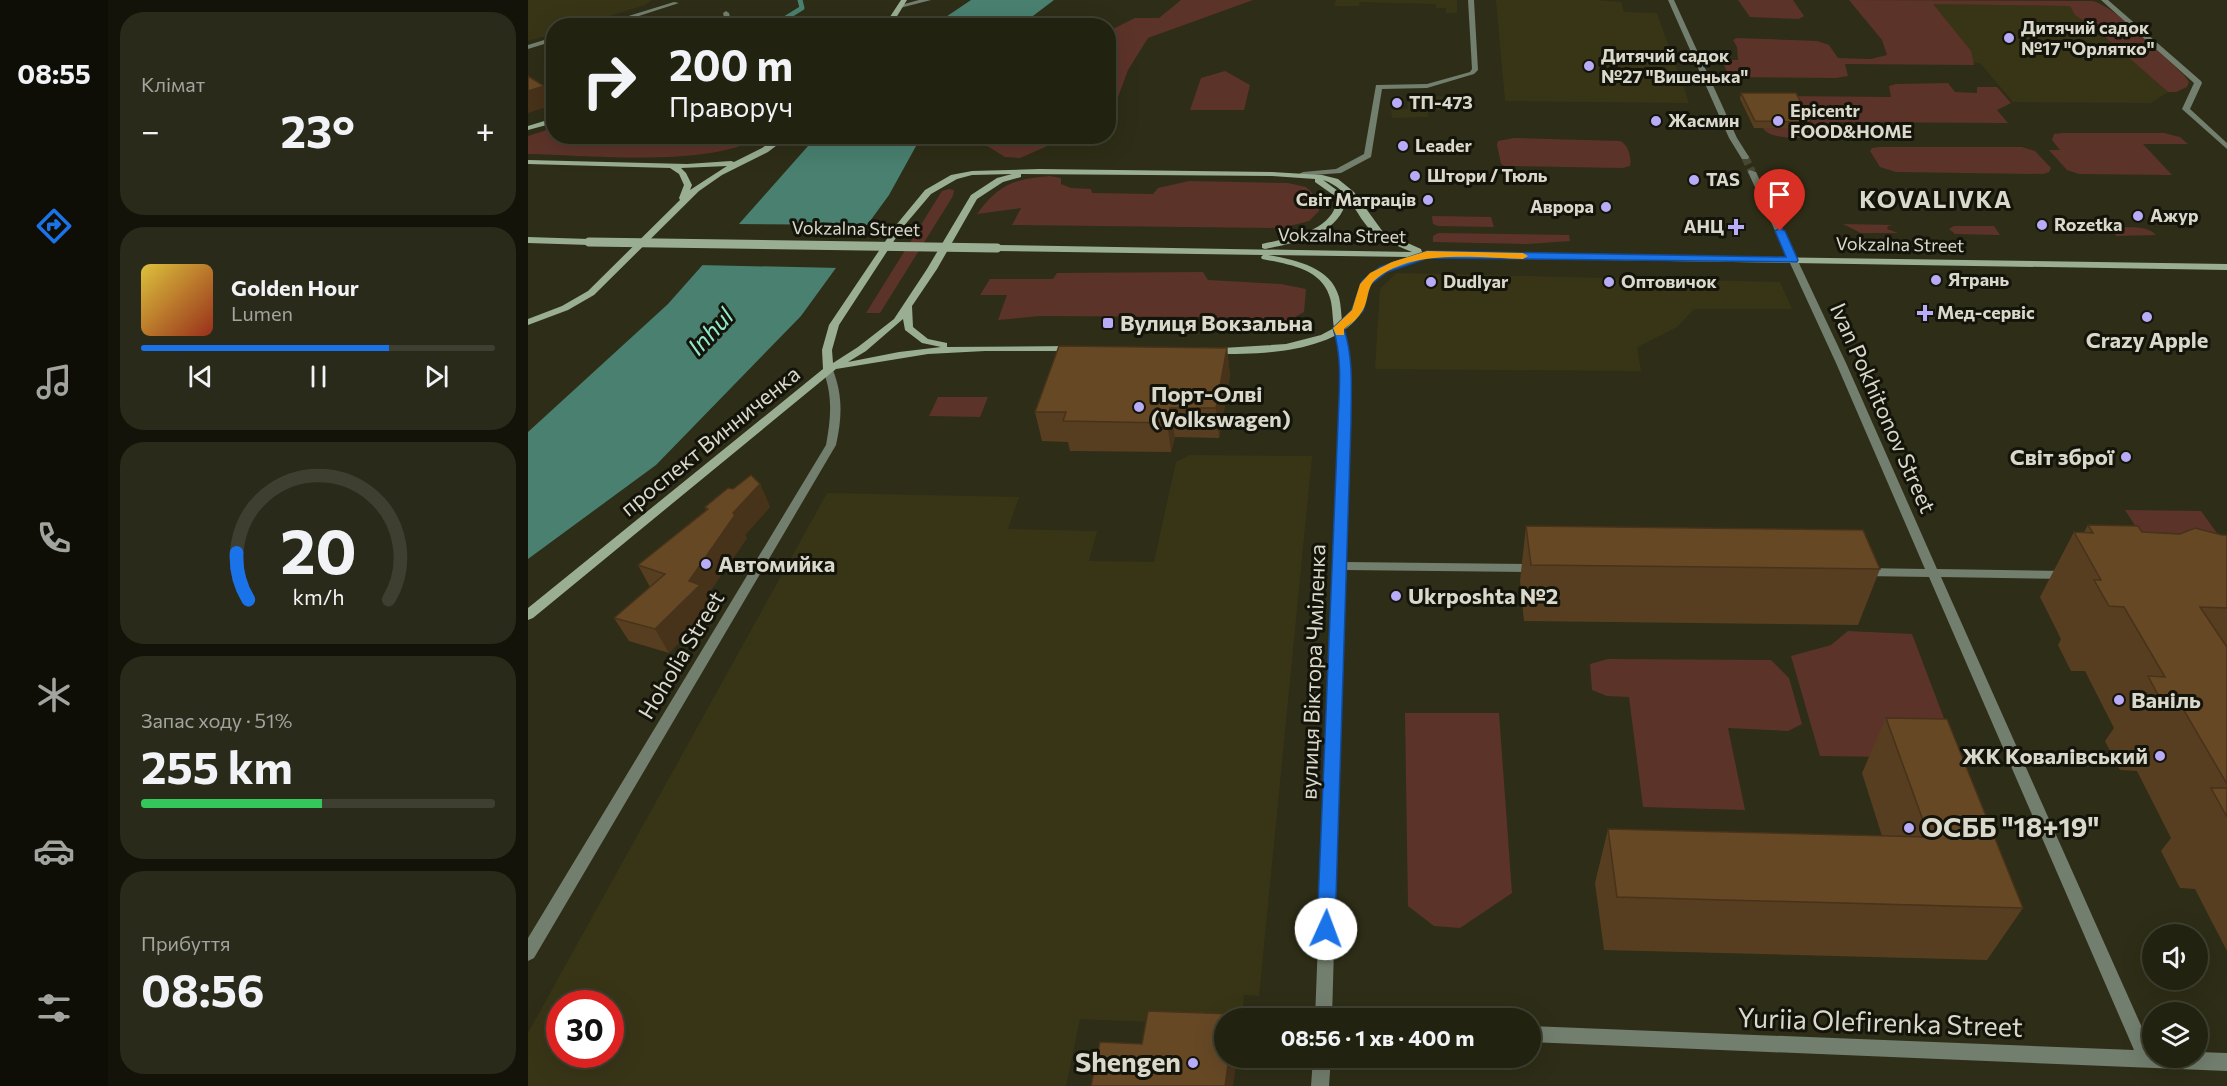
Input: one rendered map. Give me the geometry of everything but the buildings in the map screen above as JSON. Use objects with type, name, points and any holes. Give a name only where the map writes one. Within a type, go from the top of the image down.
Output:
[{"type":"main road","points":[[892,18],[902,3]]},
{"type":"main road","points":[[529,128],[546,123]]},
{"type":"main road","points":[[679,203],[719,173],[747,160],[772,144]]},
{"type":"main road","points":[[528,162],[717,165],[747,160]]},
{"type":"main road","points":[[528,322],[565,308],[591,292],[679,203],[686,194],[688,185],[682,173],[671,165]]},
{"type":"main road","points":[[828,370],[882,334],[908,307],[974,197],[1000,180],[1040,171],[1303,174],[1335,181],[1343,186],[1358,202],[1380,234],[1427,255]]},
{"type":"main road","name":"проспект Винниченка","points":[[528,615],[828,370],[827,350],[834,325],[871,268],[920,200],[940,183],[972,173],[1040,171]]},
{"type":"main road","points":[[1232,250],[1275,245],[1297,239],[1326,226],[1335,218],[1340,201],[1336,193],[1328,185],[1303,174]]},
{"type":"main road","name":"Vokzalna Street","points":[[528,240],[2227,267]]},
{"type":"main road","points":[[1232,250],[1281,260],[1316,273],[1330,286],[1334,294],[1339,328]]},
{"type":"main road","points":[[1196,351],[1278,350],[1310,341],[1339,328],[1357,311],[1366,284],[1373,276],[1396,264],[1427,255]]},
{"type":"main road","points":[[908,307],[908,328],[916,336],[937,344],[959,347]]},
{"type":"main road","points":[[828,370],[908,352],[959,347],[1089,349]]},
{"type":"street","points":[[902,3],[928,0]]},
{"type":"street","points":[[1303,174],[1338,171],[1368,155],[1379,87],[1427,86],[1472,73],[1476,69],[1471,0]]},
{"type":"street","points":[[1671,0],[1733,138],[1745,157]]},
{"type":"street","points":[[2104,0],[2198,83],[2186,109],[2227,147]]},
{"type":"street","points":[[626,18],[676,3]]},
{"type":"street","points":[[726,13],[727,18]]},
{"type":"street","points":[[528,47],[546,41]]},
{"type":"street","name":"Ivan Pokhitonov Street","points":[[1752,172],[1841,363],[2142,1050]]},
{"type":"street","name":"вулиця Віктора Чміленка","points":[[1323,1008],[1345,365],[1344,344],[1339,328]]},
{"type":"street","name":"Hoholia Street","points":[[528,953],[831,445],[837,416],[837,391],[828,370]]},
{"type":"street","points":[[1339,566],[1551,568]]},
{"type":"street","points":[[1846,572],[2084,575]]},
{"type":"street","name":"Yuriia Olefirenka Street","points":[[1541,1034],[2142,1059]]},
{"type":"street","name":"Yuriia Olefirenka Street","points":[[2208,1061],[2227,1062]]},
{"type":"street","points":[[1320,1086],[1321,1068]]},
{"type":"shaded area","points":[[528,0],[651,0],[645,5],[603,18],[546,18],[546,36],[528,41]]},
{"type":"shaded area","points":[[1181,0],[1253,0],[1148,38],[1128,70],[1116,102],[1116,28],[1135,18],[1159,18]]},
{"type":"shaded area","points":[[1336,0],[1457,0],[1457,13],[1446,13],[1446,8],[1436,8],[1436,4],[1360,2],[1359,6],[1334,6]]},
{"type":"shaded area","name":"Дитячий садок №27 \"Вишенька\"","points":[[1496,0],[1621,2],[1624,12],[1657,13],[1689,103],[1505,101]]},
{"type":"shaded area","points":[[1738,0],[1793,0],[1804,16],[1799,19],[1750,17]]},
{"type":"shaded area","points":[[1849,0],[2093,1],[2115,13],[2127,23],[2189,82],[2187,87],[2176,92],[2168,92],[2096,29],[2075,15],[2070,6],[1933,4],[1971,51],[1974,65],[1845,64],[1848,76],[1836,78],[1729,77],[1722,60],[1738,60],[1737,47],[1733,40],[1737,38],[1817,41],[1829,45],[1838,58],[1871,59],[1887,55],[1882,40]]},
{"type":"shaded area","name":"Дитячий садок №17 \"Орлятко\"","points":[[1884,3],[2070,6],[2168,92],[2151,103],[2013,102],[1980,63],[1931,61]]},
{"type":"shaded area","points":[[1225,71],[1250,85],[1244,110],[1190,110],[1201,78]]},
{"type":"shaded area","points":[[1948,83],[1955,92],[1977,93],[1977,87],[1997,87],[2011,103],[1997,110],[2008,123],[1831,122],[1838,135],[1833,138],[1784,137],[1767,132],[1763,128],[1809,129],[1788,96],[1891,97],[1889,86],[1896,84]]},
{"type":"shaded area","points":[[1462,96],[1465,109],[1428,110],[1428,117],[1392,118],[1391,110],[1408,109],[1407,97]]},
{"type":"shaded area","points":[[546,130],[546,144],[745,144],[711,153],[680,156],[615,157],[528,154],[528,136]]},
{"type":"shaded area","points":[[2164,133],[2180,137],[2188,144],[2143,144],[2172,175],[2079,174],[2067,170],[2049,150],[2060,150],[2052,140],[2054,134]]},
{"type":"shaded area","points":[[1514,138],[1620,141],[1629,152],[1630,166],[1623,168],[1504,166],[1501,164],[1498,141]]},
{"type":"shaded area","points":[[984,144],[1052,144],[1020,158],[1005,157]]},
{"type":"shaded area","points":[[2022,147],[2035,151],[2051,168],[2049,172],[2043,174],[1896,172],[1880,167],[1870,151],[1872,148]]},
{"type":"shaded area","points":[[1050,176],[1061,178],[1061,184],[1071,188],[1091,189],[1092,193],[1153,194],[1158,188],[1189,181],[1288,183],[1306,187],[1320,201],[1319,211],[1309,221],[1282,228],[1012,225],[1021,208],[977,214],[993,196],[1008,185],[1017,181]]},
{"type":"shaded area","points":[[954,190],[953,196],[880,313],[866,313],[942,191]]},
{"type":"shaded area","points":[[1432,216],[1491,217],[1494,227],[1438,226],[1433,224]]},
{"type":"shaded area","points":[[1843,224],[1894,225],[1888,226],[1887,229],[1898,233],[1861,233]]},
{"type":"shaded area","points":[[1954,226],[1994,226],[2000,235],[1955,234],[1949,229]]},
{"type":"shaded area","points":[[2109,228],[2141,228],[2156,235],[2117,236]]},
{"type":"shaded area","points":[[1438,233],[1569,235],[1570,241],[1528,244],[1433,242],[1433,236]]},
{"type":"shaded area","points":[[1203,272],[1208,280],[1281,284],[1306,289],[1304,312],[1288,321],[1264,326],[1212,317],[1041,316],[998,320],[1007,295],[980,295],[990,279],[1053,279],[1057,273]]},
{"type":"shaded area","points":[[1396,273],[1780,282],[1792,309],[1694,309],[1677,327],[1637,347],[1641,371],[1375,369],[1380,289]]},
{"type":"shaded area","points":[[938,397],[988,397],[980,417],[929,416]]},
{"type":"shaded area","points":[[1190,455],[1312,456],[1259,996],[1244,995],[1243,1008],[1214,1008],[1214,1025],[1080,1019],[1066,1086],[528,1086],[528,1033],[546,1000],[546,1068],[624,1068],[624,990],[552,990],[827,493],[1019,497],[1008,529],[1097,531],[1089,561],[1154,562],[1176,462]]},
{"type":"shaded area","points":[[2125,510],[2201,511],[2227,547],[2151,550]]},
{"type":"shaded area","points":[[1848,631],[1912,634],[1959,758],[1820,756],[1791,656],[1831,645]]},
{"type":"shaded area","points":[[1608,659],[1771,660],[1789,678],[1802,724],[1788,731],[1728,728],[1745,810],[1643,807],[1629,697],[1607,696],[1592,690],[1590,664]]},
{"type":"shaded area","points":[[1405,713],[1499,713],[1512,893],[1460,928],[1434,926],[1408,906]]},
{"type":"water","points":[[971,0],[1054,0],[1030,18],[944,18]]},
{"type":"water","name":"Inhul","points":[[810,144],[917,144],[889,195],[801,316],[656,465],[528,559],[528,432],[668,304]]},
{"type":"pier","points":[[735,224],[870,225],[840,268],[698,265]]},
{"type":"waterway","points":[[786,18],[802,8],[800,0]]},
{"type":"tunnel","points":[[1745,157],[1752,172]]},
{"type":"slow traffic","points":[[1340,333],[1339,328],[1348,322],[1357,311],[1366,284],[1383,269],[1427,255],[1523,256]]},
{"type":"place","name":"Дитячий садок №17 \"Орлятко\"","points":[[2009,38]]},
{"type":"place","name":"Дитячий садок №27 \"Вишенька\"","points":[[1589,66]]},
{"type":"place","name":"ТП-473","points":[[1397,103]]},
{"type":"place","name":"Жасмин","points":[[1656,121]]},
{"type":"place","name":"Epicentr FOOD&HOME","points":[[1778,121]]},
{"type":"place","name":"Leader","points":[[1403,146]]},
{"type":"place","name":"Штори / Тюль","points":[[1415,176]]},
{"type":"place","name":"TAS","points":[[1694,180]]},
{"type":"place","name":"Світ Матраців","points":[[1428,200]]},
{"type":"place","name":"Аврора","points":[[1606,207]]},
{"type":"place","name":"Ажур","points":[[2138,216]]},
{"type":"place","name":"Rozetka","points":[[2042,225]]},
{"type":"place","name":"АНЦ","points":[[1736,227]]},
{"type":"place","name":"Ятрань","points":[[1936,280]]},
{"type":"place","name":"Dudlyar","points":[[1431,282]]},
{"type":"place","name":"Оптовичок","points":[[1609,282]]},
{"type":"place","name":"Мед-сервіс","points":[[1925,313]]},
{"type":"place","name":"Crazy Apple","points":[[2147,317]]},
{"type":"place","name":"Вулиця Вокзальна","points":[[1108,323]]},
{"type":"place","name":"Порт-Олві (Volkswagen)","points":[[1139,407]]},
{"type":"place","name":"Світ зброї","points":[[2126,457]]},
{"type":"place","name":"Автомийка","points":[[706,564]]},
{"type":"place","name":"Ukrposhta №2","points":[[1396,596]]},
{"type":"place","name":"Ваніль","points":[[2119,700]]},
{"type":"place","name":"ЖК Ковалівський","points":[[2160,756]]},
{"type":"place","name":"ОСББ \"18+19\"","points":[[1909,828]]},
{"type":"place","name":"Shengen","points":[[1193,1063]]},
{"type":"district","name":"KOVALIVKA","points":[[1936,200]]},
{"type":"route","points":[[1326,929],[1344,423],[1345,362],[1344,344],[1339,328],[1354,316],[1366,284],[1383,269],[1427,255],[1793,260],[1780,231]]}]
